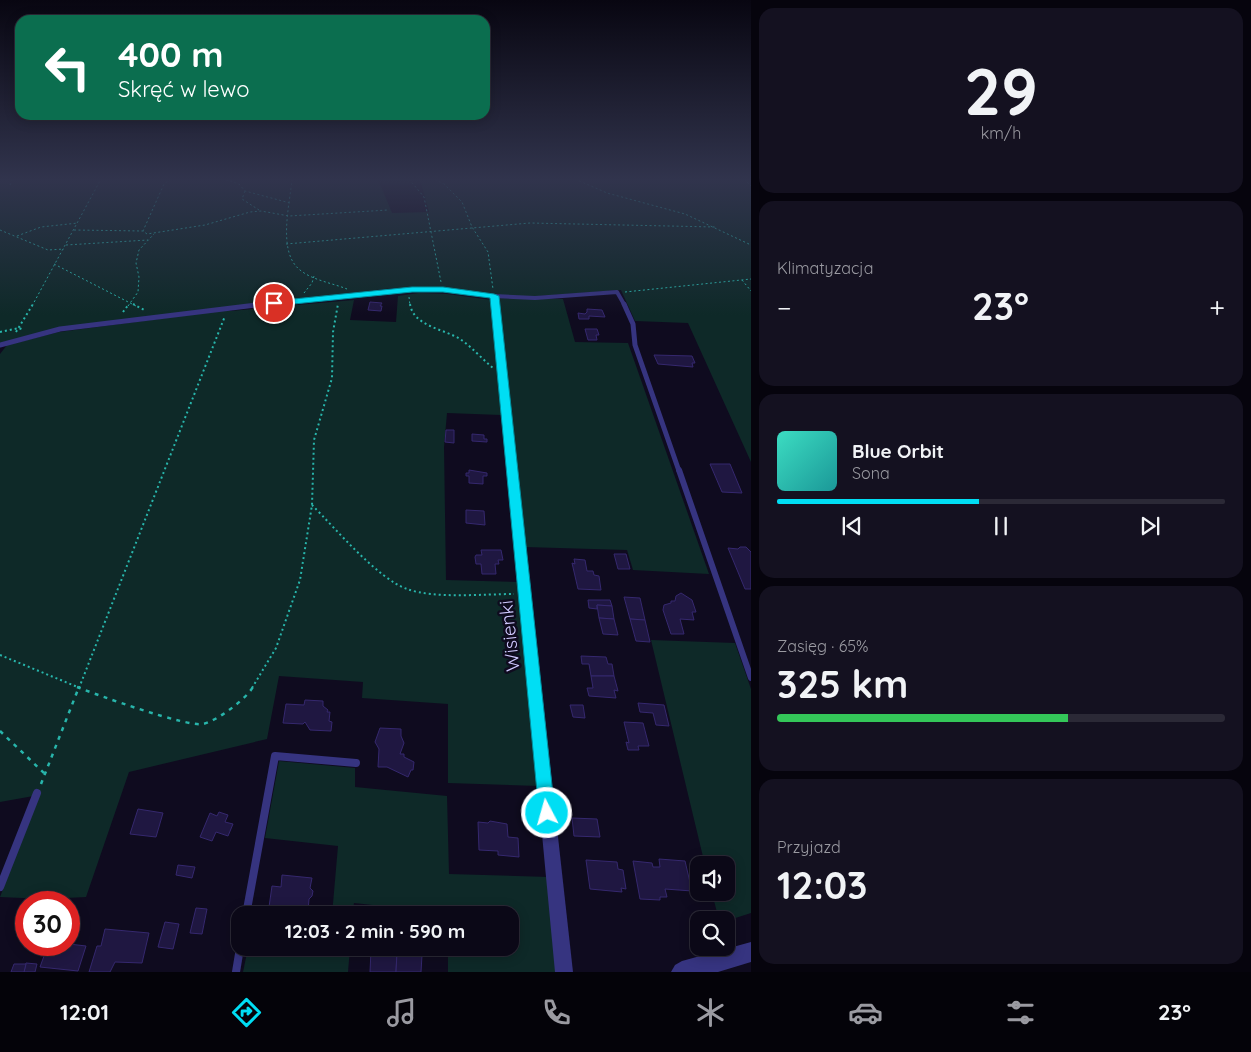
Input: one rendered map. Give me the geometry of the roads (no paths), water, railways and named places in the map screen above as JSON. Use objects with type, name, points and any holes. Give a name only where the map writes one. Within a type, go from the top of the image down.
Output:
[{"type":"street","name":"Wisienki","points":[[494,296],[564,972]]},
{"type":"street","points":[[682,972],[751,952]]},
{"type":"lane","points":[[0,345],[60,330],[115,322],[228,308],[408,290],[443,290],[494,296],[564,297],[617,292],[632,321],[636,337],[635,345],[751,678]]},
{"type":"lane","points":[[248,906],[275,756],[356,763]]},
{"type":"lane","points":[[0,887],[37,793]]},
{"type":"lane","points":[[236,972],[239,956]]}]
